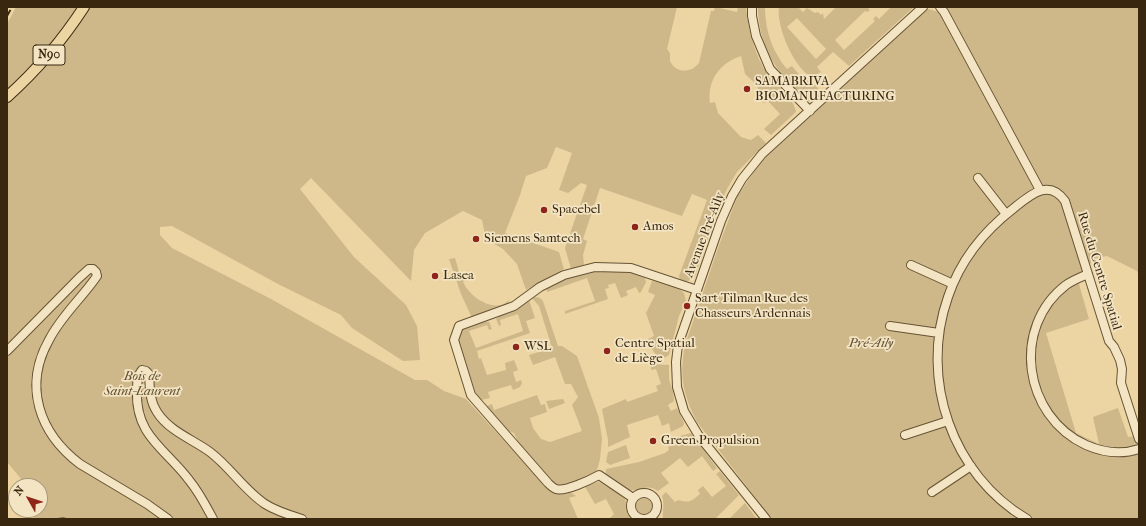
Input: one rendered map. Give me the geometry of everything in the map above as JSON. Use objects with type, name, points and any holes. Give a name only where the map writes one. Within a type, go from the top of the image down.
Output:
[{"type":"main road","name":"N90","points":[[7,97],[45,60],[65,35],[84,7]]},
{"type":"street","points":[[752,7],[752,16],[756,36],[770,69],[810,110]]},
{"type":"street","name":"Avenue Pré-Aily","points":[[766,519],[699,436],[684,411],[678,388],[676,362],[678,345],[722,221],[732,196],[742,179],[762,154],[924,7]]},
{"type":"street","points":[[940,7],[1040,190],[1006,214],[992,227],[974,248],[953,284],[944,309],[939,333],[938,348],[938,377],[942,398],[948,421],[960,448],[971,466],[986,485],[1009,507],[1028,519]]},
{"type":"street","points":[[978,178],[1006,214]]},
{"type":"street","name":"Rue du Centre Spatial","points":[[1040,190],[1047,188],[1062,196],[1065,201],[1109,341],[1114,347],[1120,360],[1122,375],[1121,383],[1139,439]]},
{"type":"street","points":[[911,265],[953,284]]},
{"type":"street","points":[[634,498],[599,475],[564,489],[556,489],[548,483],[471,395],[454,340],[459,326],[514,306],[540,287],[564,275],[595,267],[631,268],[697,290]]},
{"type":"street","points":[[7,351],[86,271],[93,269],[96,272],[97,276],[57,327],[41,356],[38,368],[36,392],[39,409],[50,433],[63,450],[70,456],[80,464],[147,504],[168,519]]},
{"type":"street","points":[[1088,274],[1073,280],[1058,292],[1045,308],[1038,323],[1034,333],[1031,356],[1031,368],[1035,388],[1043,405],[1054,421],[1065,432],[1080,442],[1099,450],[1111,452],[1123,452],[1139,449]]},
{"type":"street","points":[[890,326],[939,333]]},
{"type":"street","points":[[213,519],[198,490],[189,478],[160,449],[146,431],[137,407],[137,386],[139,374],[142,370],[149,374],[152,403],[167,425],[217,458],[247,489],[266,505],[302,519]]},
{"type":"street","points":[[905,435],[948,421]]},
{"type":"street","points":[[932,492],[971,466]]},
{"type":"street","points":[[640,493],[649,493],[657,502],[654,517],[642,519],[634,514],[631,506],[634,498],[640,493]]},
{"type":"green space","name":"Bois de Saint-Laurent","points":[[16,7],[677,7],[667,49],[670,53],[670,61],[673,65],[684,71],[692,69],[699,63],[711,11],[714,11],[715,7],[737,12],[738,7],[746,7],[751,34],[759,59],[768,75],[792,101],[796,112],[771,135],[764,129],[780,114],[768,101],[764,103],[759,98],[760,96],[757,85],[745,74],[741,56],[727,63],[716,74],[711,87],[710,103],[715,102],[718,113],[741,137],[751,140],[758,135],[766,143],[737,172],[727,189],[720,204],[695,276],[686,282],[682,281],[679,276],[707,200],[692,194],[682,216],[600,188],[583,239],[587,241],[583,255],[584,265],[571,269],[565,248],[587,185],[581,183],[568,193],[559,190],[572,153],[556,147],[547,168],[526,176],[505,233],[559,252],[564,269],[526,290],[517,264],[503,249],[486,239],[482,220],[463,211],[425,233],[414,250],[411,281],[311,178],[300,189],[354,257],[406,305],[417,326],[420,360],[403,361],[352,328],[341,315],[278,284],[172,226],[160,227],[160,235],[172,248],[271,299],[415,380],[427,380],[444,391],[466,399],[548,489],[556,493],[570,492],[576,496],[569,498],[578,519],[33,519],[48,518],[48,478],[20,478],[7,462],[7,24]]},
{"type":"green space","points":[[758,7],[765,7],[768,32],[772,45],[780,60],[787,69],[792,66],[801,76],[816,86],[820,91],[819,96],[815,99],[809,101],[801,98],[776,66],[763,39],[759,23]]},
{"type":"green space","points":[[779,7],[798,7],[803,12],[807,8],[815,13],[818,12],[821,15],[823,13],[824,19],[836,7],[869,7],[868,8],[870,10],[867,12],[865,11],[835,40],[844,50],[875,21],[873,19],[876,16],[879,19],[891,7],[914,7],[849,66],[833,52],[817,67],[821,72],[812,77],[805,72],[793,56],[783,35]],"holes":[[[797,18],[826,49],[816,59],[787,27]]]},
{"type":"green space","name":"Pré-Aily","points":[[944,7],[1139,7],[1139,276],[1137,271],[1107,256],[1093,259],[1079,284],[1089,319],[1046,333],[1076,433],[1099,444],[1093,417],[1118,408],[1128,437],[1135,436],[1139,453],[1139,519],[772,519],[697,422],[688,403],[682,376],[685,345],[737,197],[762,161],[928,9],[939,12]]},
{"type":"green space","points":[[455,258],[461,278],[467,276],[469,279],[463,282],[469,292],[479,300],[495,305],[502,305],[509,300],[508,305],[472,318],[461,294],[449,259]]},
{"type":"green space","points":[[601,271],[627,271],[645,278],[646,282],[641,292],[639,293],[636,287],[626,291],[628,295],[621,298],[615,283],[608,285],[609,288],[605,289],[608,299],[565,314],[565,311],[595,301],[587,278],[547,292],[546,287],[560,281],[579,274]]},
{"type":"green space","points":[[652,281],[676,286],[684,293],[686,301],[679,316],[669,355],[664,357],[656,355],[648,339],[654,336],[646,313],[655,295],[648,292]]},
{"type":"green space","points":[[536,297],[543,301],[558,346],[562,346],[577,356],[599,418],[602,439],[600,459],[596,472],[592,476],[563,486],[557,485],[529,457],[518,442],[514,433],[506,430],[486,409],[487,406],[492,404],[494,410],[537,395],[541,405],[545,404],[547,412],[530,418],[533,428],[541,439],[550,442],[582,431],[572,405],[578,397],[571,384],[565,384],[555,357],[533,365],[529,355],[552,348],[539,306],[532,298]]},
{"type":"green space","points":[[529,300],[535,318],[526,321],[530,333],[477,351],[479,359],[481,358],[487,375],[506,370],[505,363],[514,360],[518,370],[513,372],[516,382],[521,380],[522,383],[520,387],[513,390],[511,385],[488,392],[490,398],[481,400],[477,396],[474,388],[458,337],[463,328],[484,321],[489,322],[492,329],[489,330],[487,325],[469,331],[476,348],[523,331],[518,314],[500,320],[501,325],[499,326],[496,319],[499,316],[515,311]]},
{"type":"green space","points":[[651,364],[669,365],[669,379],[674,401],[668,405],[671,411],[677,408],[684,423],[683,426],[671,432],[669,423],[662,426],[658,415],[627,425],[630,437],[608,447],[602,409],[626,399],[627,402],[658,391],[656,386],[661,384],[656,369],[651,370]]},
{"type":"green space","points":[[563,399],[565,403],[549,409],[546,401]]},
{"type":"green space","points":[[691,433],[717,468],[713,471],[702,456],[688,467],[680,458],[661,473],[669,483],[658,491],[648,487],[628,490],[614,482],[606,475],[606,469],[639,462],[665,453],[669,450],[668,447],[675,444],[673,438]]},
{"type":"green space","points":[[626,445],[630,458],[610,465],[606,462],[608,452]]},
{"type":"green space","points":[[720,471],[739,495],[715,519],[663,519],[662,496],[666,492],[675,502],[678,500],[688,502],[700,494],[698,490],[703,486],[712,497],[726,486],[716,474]]},
{"type":"green space","points":[[598,482],[615,491],[625,499],[628,515],[630,517],[629,519],[609,519],[614,514],[606,499],[595,504],[585,487]]},
{"type":"green space","points":[[641,498],[647,498],[652,503],[650,512],[647,514],[641,514],[636,509],[636,503]]},
{"type":"green space","points":[[745,503],[757,519],[729,519]]},
{"type":"waterway","points":[[58,519],[66,519]]},
{"type":"railway","points":[[7,16],[12,7]]},
{"type":"place","name":"SAMABRIVA BIOMANUFACTURING","points":[[747,89]]},
{"type":"place","name":"Spacebel","points":[[544,210]]},
{"type":"place","name":"Amos","points":[[635,227]]},
{"type":"place","name":"Siemens Samtech","points":[[476,239]]},
{"type":"place","name":"Lasea","points":[[435,276]]},
{"type":"place","name":"Sart Tilman Rue des Chasseurs Ardennais","points":[[687,306]]},
{"type":"place","name":"WSL","points":[[516,347]]},
{"type":"place","name":"Centre Spatial de Liège","points":[[607,351]]},
{"type":"place","name":"Green Propulsion","points":[[653,441]]}]
